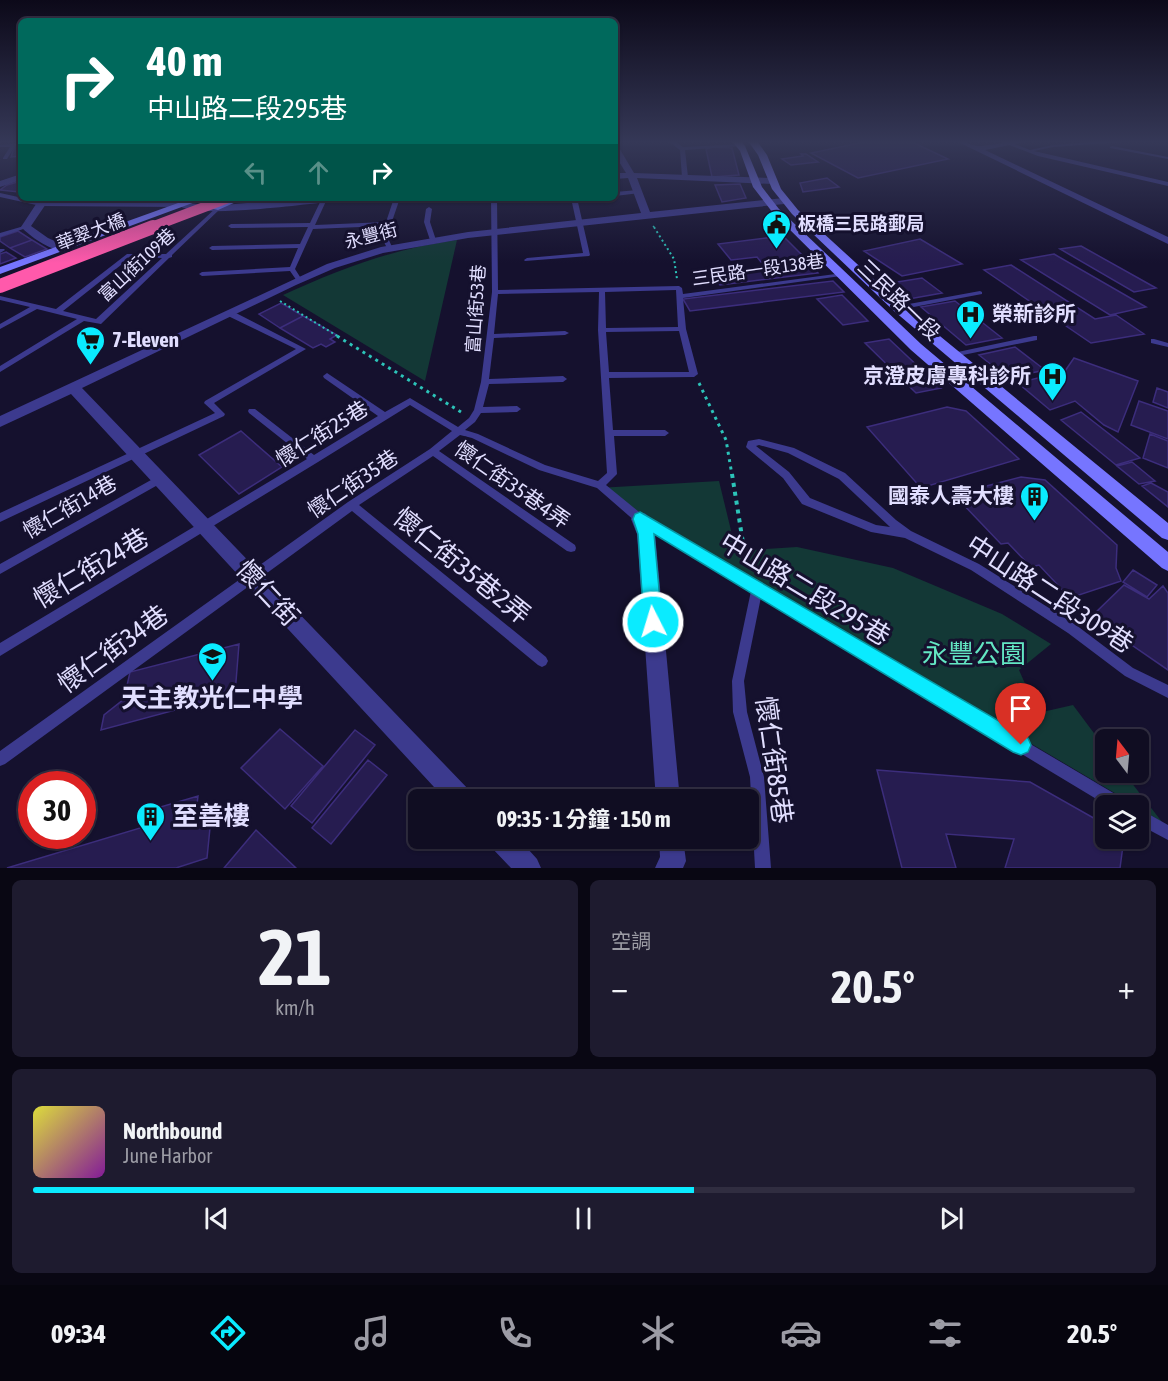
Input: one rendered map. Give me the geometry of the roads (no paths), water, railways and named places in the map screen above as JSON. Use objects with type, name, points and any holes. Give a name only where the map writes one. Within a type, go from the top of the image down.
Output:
[{"type":"highway","name":"華翠大橋","points":[[0,286],[220,201]]},
{"type":"highway","name":"華翠大橋","points":[[0,278],[212,206]]},
{"type":"street","points":[[634,182],[647,217]]},
{"type":"street","name":"三民路一段","points":[[756,182],[768,203],[916,347],[1168,563]]},
{"type":"street","name":"三民路一段","points":[[772,182],[784,201],[898,308],[1168,533]]},
{"type":"street","points":[[1043,182],[1168,241]]},
{"type":"street","points":[[43,201],[26,226],[44,240],[62,248]]},
{"type":"street","points":[[0,271],[182,201],[212,206],[292,201]]},
{"type":"street","points":[[0,292],[212,206],[230,201]]},
{"type":"street","name":"永豐街","points":[[0,422],[299,280],[331,266],[390,249],[433,240],[495,232],[784,201]]},
{"type":"street","name":"懷仁街","points":[[73,387],[453,789]]},
{"type":"street","points":[[640,519],[646,534],[667,789]]},
{"type":"street","points":[[510,849],[528,868]]},
{"type":"street","points":[[668,868],[673,861],[672,849]]},
{"type":"lane","points":[[618,194],[638,192]]},
{"type":"lane","points":[[0,195],[18,198]]},
{"type":"lane","points":[[43,201],[182,201]]},
{"type":"lane","points":[[292,270],[323,201]]},
{"type":"lane","points":[[390,249],[384,236],[396,201]]},
{"type":"lane","name":"富山街53巷","points":[[475,415],[485,382],[495,292],[494,201]]},
{"type":"lane","points":[[527,260],[587,255],[575,201]]},
{"type":"lane","name":"富山街109巷","points":[[0,298],[98,322],[170,256],[212,206]]},
{"type":"lane","points":[[429,209],[427,222],[433,240]]},
{"type":"lane","points":[[231,226],[388,224]]},
{"type":"lane","points":[[0,235],[26,226]]},
{"type":"lane","points":[[212,248],[302,246]]},
{"type":"lane","points":[[57,312],[129,255],[170,256]]},
{"type":"lane","points":[[202,274],[292,270]]},
{"type":"lane","points":[[292,270],[299,280]]},
{"type":"lane","name":"三民路一段138巷","points":[[495,292],[602,290],[680,292],[841,274]]},
{"type":"lane","points":[[600,485],[612,474],[602,330],[602,290]]},
{"type":"lane","points":[[605,375],[694,374],[682,329],[680,292]]},
{"type":"lane","points":[[898,308],[980,293]]},
{"type":"lane","points":[[0,327],[36,307]]},
{"type":"lane","points":[[0,518],[139,455],[221,414],[208,403],[302,349],[229,313]]},
{"type":"lane","points":[[0,369],[82,318]]},
{"type":"lane","points":[[602,330],[682,329]]},
{"type":"lane","points":[[490,336],[565,333]]},
{"type":"lane","points":[[953,355],[1034,338]]},
{"type":"lane","points":[[1154,341],[1168,345]]},
{"type":"lane","points":[[327,376],[385,417]]},
{"type":"lane","points":[[485,382],[563,379]]},
{"type":"lane","name":"懷仁街25巷","points":[[204,526],[410,401],[458,431]]},
{"type":"lane","points":[[475,415],[517,409]]},
{"type":"lane","points":[[252,411],[315,460]]},
{"type":"lane","name":"懷仁街35巷","points":[[252,576],[433,451],[475,415]]},
{"type":"lane","name":"中山路二段295巷","points":[[458,431],[475,436],[542,468],[600,485],[640,519],[1104,795]]},
{"type":"lane","points":[[609,433],[665,433]]},
{"type":"lane","name":"中山路二段309巷","points":[[907,534],[875,529],[806,501],[786,475],[751,447],[751,443],[759,442],[791,450],[834,471],[907,534],[975,567],[1072,629],[1129,672],[1168,692]]},
{"type":"lane","name":"懷仁街35巷4弄","points":[[433,451],[571,548]]},
{"type":"lane","name":"懷仁街14巷","points":[[0,569],[160,479]]},
{"type":"lane","name":"懷仁街35巷2弄","points":[[352,505],[542,661]]},
{"type":"lane","name":"懷仁街24巷","points":[[0,650],[204,526]]},
{"type":"lane","name":"懷仁街34巷","points":[[0,759],[252,576]]},
{"type":"lane","name":"懷仁街85巷","points":[[757,588],[738,681],[740,712],[757,777],[763,868]]},
{"type":"lane","points":[[1149,822],[1168,833]]},
{"type":"place","name":"板橋三民路郵局","points":[[777,250]]},
{"type":"place","name":"榮新診所","points":[[971,340]]},
{"type":"place","name":"7-Eleven","points":[[91,366]]},
{"type":"place","name":"京澄皮膚專科診所","points":[[1052,402]]},
{"type":"place","name":"國泰人壽大樓","points":[[1035,522]]},
{"type":"place","name":"天主教光仁中學","points":[[212,682]]},
{"type":"place","name":"至善樓","points":[[151,842]]},
{"type":"park label","name":"永豐公園","points":[[974,654]]}]
